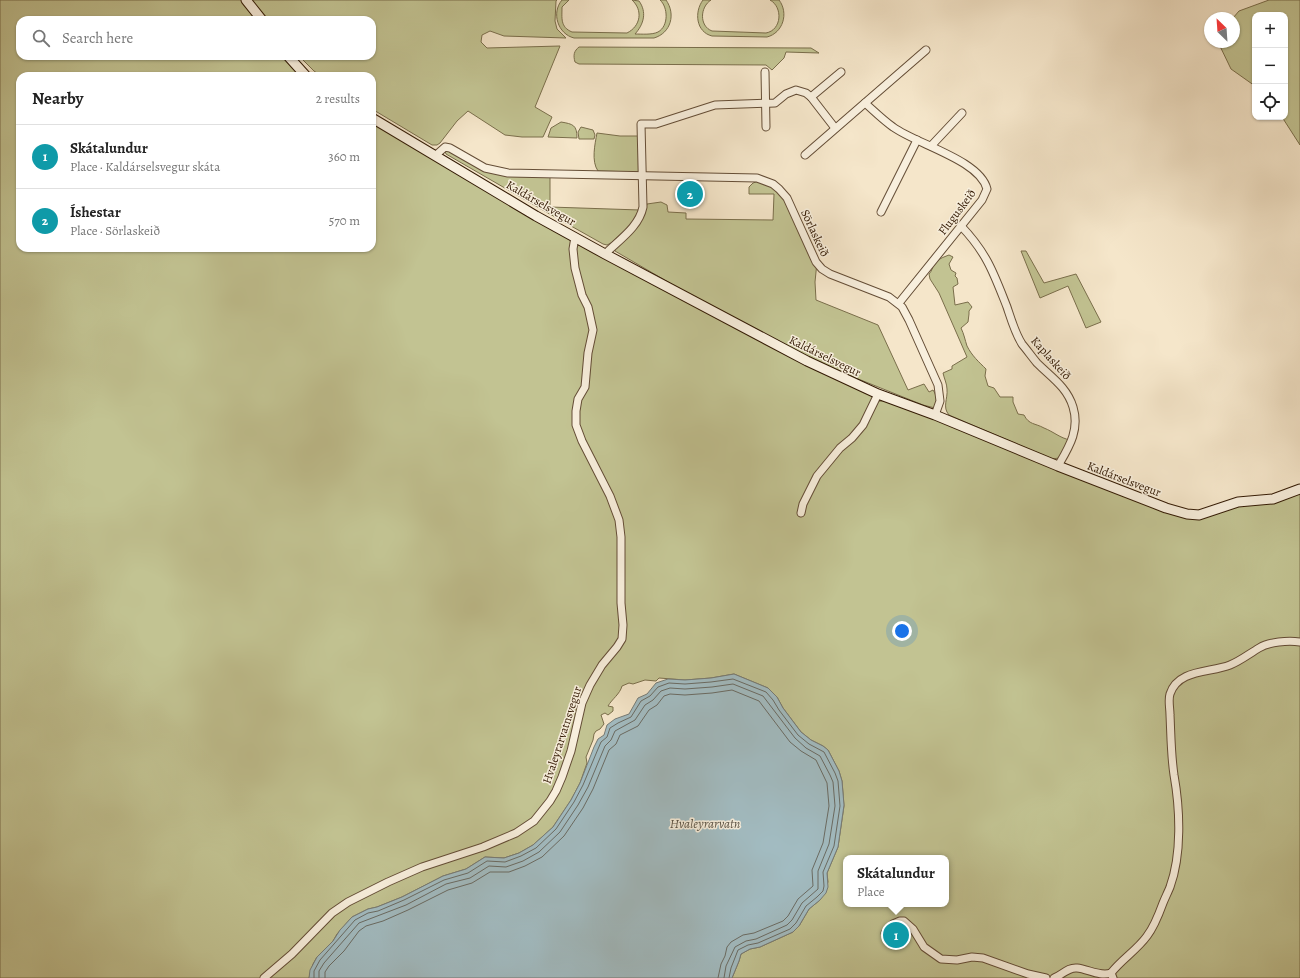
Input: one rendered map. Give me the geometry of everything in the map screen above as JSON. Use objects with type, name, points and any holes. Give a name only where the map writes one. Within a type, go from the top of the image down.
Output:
[{"type":"street","points":[[246,0],[259,16]]},
{"type":"street","points":[[805,155],[926,50]]},
{"type":"street","points":[[292,60],[302,72]]},
{"type":"street","points":[[765,72],[766,127]]},
{"type":"street","points":[[811,97],[842,72]]},
{"type":"street","points":[[605,254],[634,226],[641,216],[643,207],[641,124],[656,124],[715,105],[775,103],[786,94],[793,91],[803,92],[811,97],[836,128]]},
{"type":"street","name":"Fluguskeið","points":[[865,103],[894,127],[968,167],[981,177],[985,182],[987,189],[982,200],[899,304]]},
{"type":"street","points":[[931,146],[962,113]]},
{"type":"street","name":"Kaldárselsvegur","points":[[376,120],[536,216],[787,351],[878,394],[935,415],[1058,466],[1166,508],[1187,514],[1199,515],[1238,502],[1273,499],[1300,489]]},
{"type":"street","points":[[881,212],[917,140]]},
{"type":"street","name":"Sörlaskeið","points":[[436,155],[445,148],[450,148],[485,168],[508,173],[757,178],[773,184],[780,189],[787,198],[810,250],[819,266],[830,274],[889,297],[899,304],[909,320],[938,385],[940,401],[935,415]]},
{"type":"street","name":"Kaplaskeið","points":[[961,226],[974,240],[986,258],[1022,343],[1036,362],[1064,389],[1070,398],[1074,408],[1075,430],[1071,443],[1058,466]]},
{"type":"street","name":"Hvaleyrarvatnsvegur","points":[[264,978],[292,954],[332,914],[348,902],[422,867],[461,855],[509,836],[524,829],[534,821],[550,801],[562,777],[571,751],[582,703],[590,685],[602,665],[617,647],[622,638],[621,537],[619,520],[610,496],[576,425],[578,399],[585,387],[588,353],[593,330],[588,307],[582,295],[574,268],[573,249],[576,237]]},
{"type":"street","points":[[801,513],[803,504],[817,476],[840,448],[852,438],[863,425],[878,394]]},
{"type":"street","points":[[1056,978],[1066,971],[1077,968],[1112,975],[1121,961],[1142,943],[1148,935],[1170,886],[1174,874],[1179,836],[1177,798],[1171,751],[1169,704],[1169,695],[1175,685],[1186,677],[1199,671],[1229,665],[1260,647],[1280,642],[1300,642]]},
{"type":"street","points":[[885,933],[893,924],[904,921],[913,930],[924,947],[929,952],[941,959],[957,960],[972,957],[983,958],[1028,974],[1046,978]]},
{"type":"green space","points":[[0,0],[241,0],[255,16],[16,16],[16,60],[296,60],[308,72],[16,72],[16,252],[376,252],[376,115],[573,234],[579,246],[580,243],[874,395],[872,402],[891,400],[1175,514],[1236,506],[1300,492],[1300,978],[732,978],[741,954],[793,932],[799,926],[809,909],[820,900],[828,882],[827,873],[838,847],[844,806],[842,781],[839,771],[828,750],[801,732],[783,708],[777,697],[768,688],[734,674],[685,680],[659,678],[656,681],[645,680],[622,686],[620,692],[608,706],[613,707],[613,711],[608,715],[605,713],[601,715],[604,724],[594,734],[586,757],[587,763],[580,783],[571,800],[553,827],[533,845],[519,853],[504,858],[485,857],[466,869],[443,876],[402,897],[368,909],[352,917],[337,934],[333,941],[317,957],[313,964],[309,978],[0,978]]},
{"type":"green space","points":[[250,0],[557,0],[555,21],[557,29],[566,38],[504,36],[490,31],[482,35],[481,42],[487,48],[560,46],[535,107],[552,117],[543,137],[522,137],[505,135],[468,111],[457,121],[440,143],[437,145],[432,145],[376,111],[376,72],[315,72],[303,60],[376,60],[376,16],[264,16]]},
{"type":"green space","points":[[562,0],[569,0],[562,7],[562,22],[565,28],[572,32],[627,33],[632,30],[639,18],[638,8],[632,0],[639,1],[644,14],[641,26],[635,34],[653,34],[662,29],[666,21],[666,12],[663,3],[660,0],[666,0],[671,11],[671,17],[668,27],[664,32],[660,36],[654,38],[574,38],[568,36],[560,28],[558,22],[557,11]]},
{"type":"green space","points":[[703,0],[711,0],[707,3],[702,16],[705,25],[712,31],[766,33],[771,31],[778,23],[779,13],[774,3],[770,0],[779,0],[782,5],[784,11],[783,22],[773,35],[767,37],[712,36],[703,30],[698,21],[698,10]]},
{"type":"green space","points":[[1269,0],[1300,0],[1300,145],[1284,120],[1288,120],[1288,12],[1252,12],[1252,84],[1231,69],[1221,48],[1240,48],[1239,11]]},
{"type":"green space","points":[[579,47],[811,48],[819,53],[786,52],[784,58],[772,70],[766,65],[579,64],[575,62],[574,55]]},
{"type":"green space","points":[[561,122],[574,126],[577,138],[548,137],[551,128]]},
{"type":"green space","points":[[581,127],[593,130],[595,135],[594,139],[579,139],[578,132]]},
{"type":"green space","points":[[597,133],[620,136],[637,136],[641,139],[641,169],[639,172],[598,171],[594,157]]},
{"type":"green space","points":[[446,149],[488,168],[550,176],[550,207],[640,210],[635,221],[611,243],[607,245],[603,244],[446,154]]},
{"type":"green space","points":[[759,181],[772,187],[781,194],[817,262],[815,282],[816,300],[878,325],[908,390],[924,384],[929,392],[933,390],[936,398],[935,408],[923,405],[821,364],[680,289],[615,251],[614,247],[644,215],[647,204],[661,202],[667,205],[668,212],[686,213],[686,219],[773,220],[774,194],[749,194],[749,187],[753,183]]},
{"type":"green space","points":[[1021,251],[1026,251],[1044,283],[1076,274],[1101,322],[1086,328],[1068,286],[1040,298]]},
{"type":"green space","points":[[949,255],[953,257],[949,264],[951,270],[956,273],[955,276],[958,284],[953,287],[955,305],[968,302],[972,307],[969,311],[968,322],[961,328],[969,350],[986,369],[985,376],[988,386],[994,388],[1000,397],[1013,397],[1013,402],[1018,414],[1024,415],[1030,422],[1070,440],[1059,458],[1052,459],[949,415],[947,412],[947,387],[943,373],[952,369],[952,366],[967,357],[929,274],[937,261]]},
{"type":"water","name":"Hvaleyrarvatn","points":[[734,674],[768,688],[777,697],[783,708],[801,732],[828,750],[839,771],[842,781],[844,805],[838,847],[827,873],[828,887],[826,893],[809,909],[799,926],[793,932],[741,954],[732,978],[309,978],[310,970],[317,957],[333,941],[340,930],[352,917],[368,909],[402,897],[443,876],[466,869],[485,857],[504,858],[519,853],[533,845],[553,827],[571,800],[580,783],[594,747],[598,739],[604,735],[607,725],[615,719],[629,714],[638,698],[647,694],[656,683],[668,679],[685,680]]},
{"type":"place","name":"Íshestar","points":[[690,194]]},
{"type":"place","name":"Skátalundur","points":[[896,935]]}]
